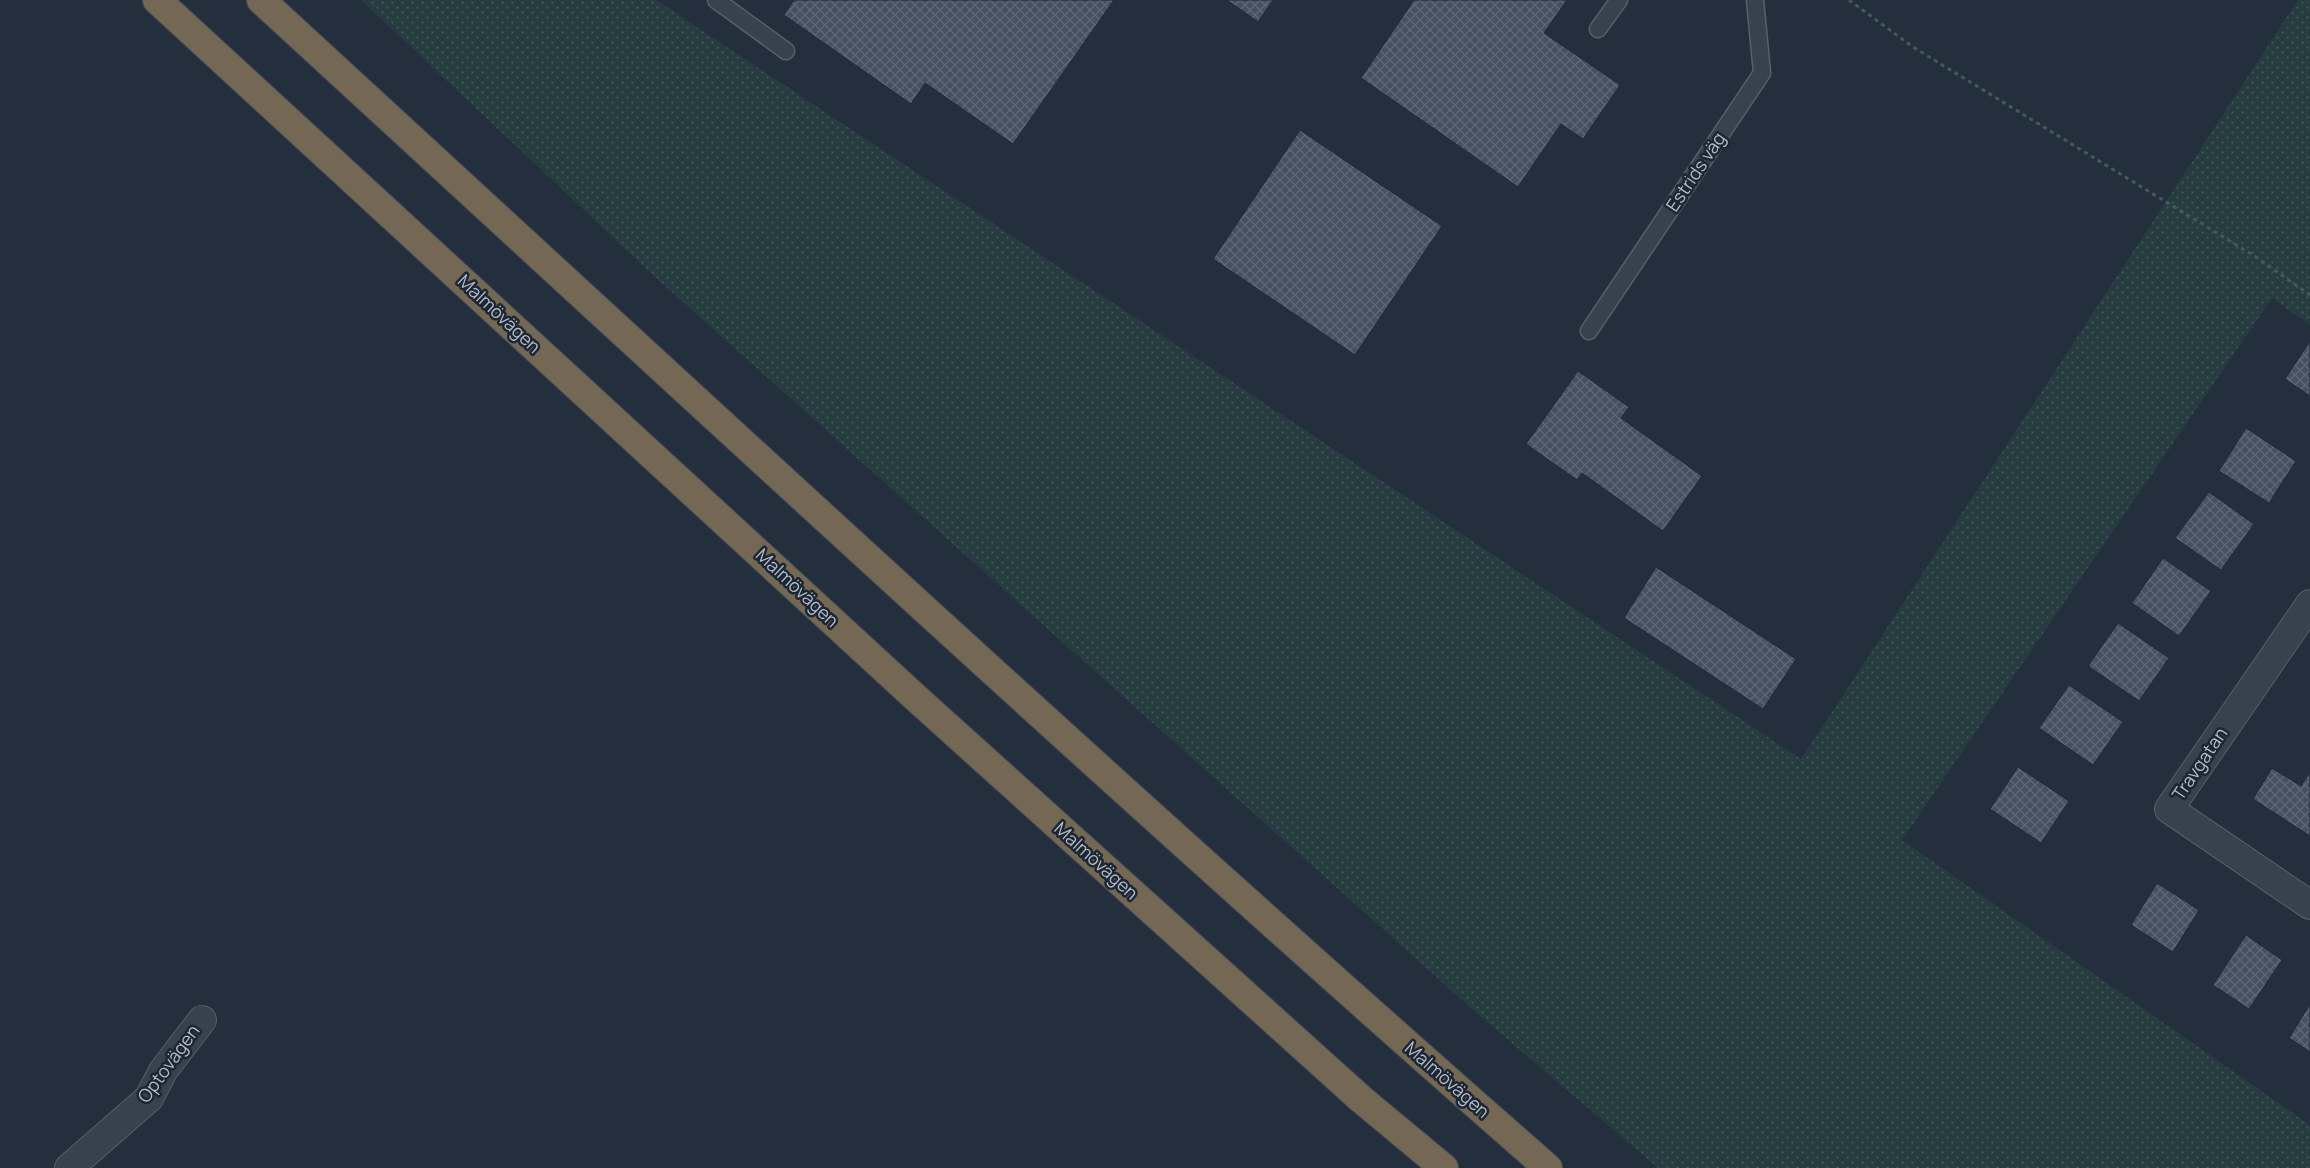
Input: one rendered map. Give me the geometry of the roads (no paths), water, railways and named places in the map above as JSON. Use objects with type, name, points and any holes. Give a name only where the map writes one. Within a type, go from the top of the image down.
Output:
[{"type":"highway","name":"Malmövägen","points":[[157,0],[916,698],[1361,1099],[1444,1168]]},
{"type":"highway","name":"Malmövägen","points":[[261,0],[973,654],[1406,1044],[1548,1168]]},
{"type":"street","name":"Travgatan","points":[[2310,604],[2169,810],[2310,905]]},
{"type":"street","name":"Optovägen","points":[[69,1168],[149,1098],[163,1072],[202,1020]]},
{"type":"lane","points":[[716,0],[786,51]]},
{"type":"lane","points":[[1598,29],[1619,0]]},
{"type":"lane","name":"Estrids väg","points":[[1589,331],[1762,73],[1755,0]]}]
